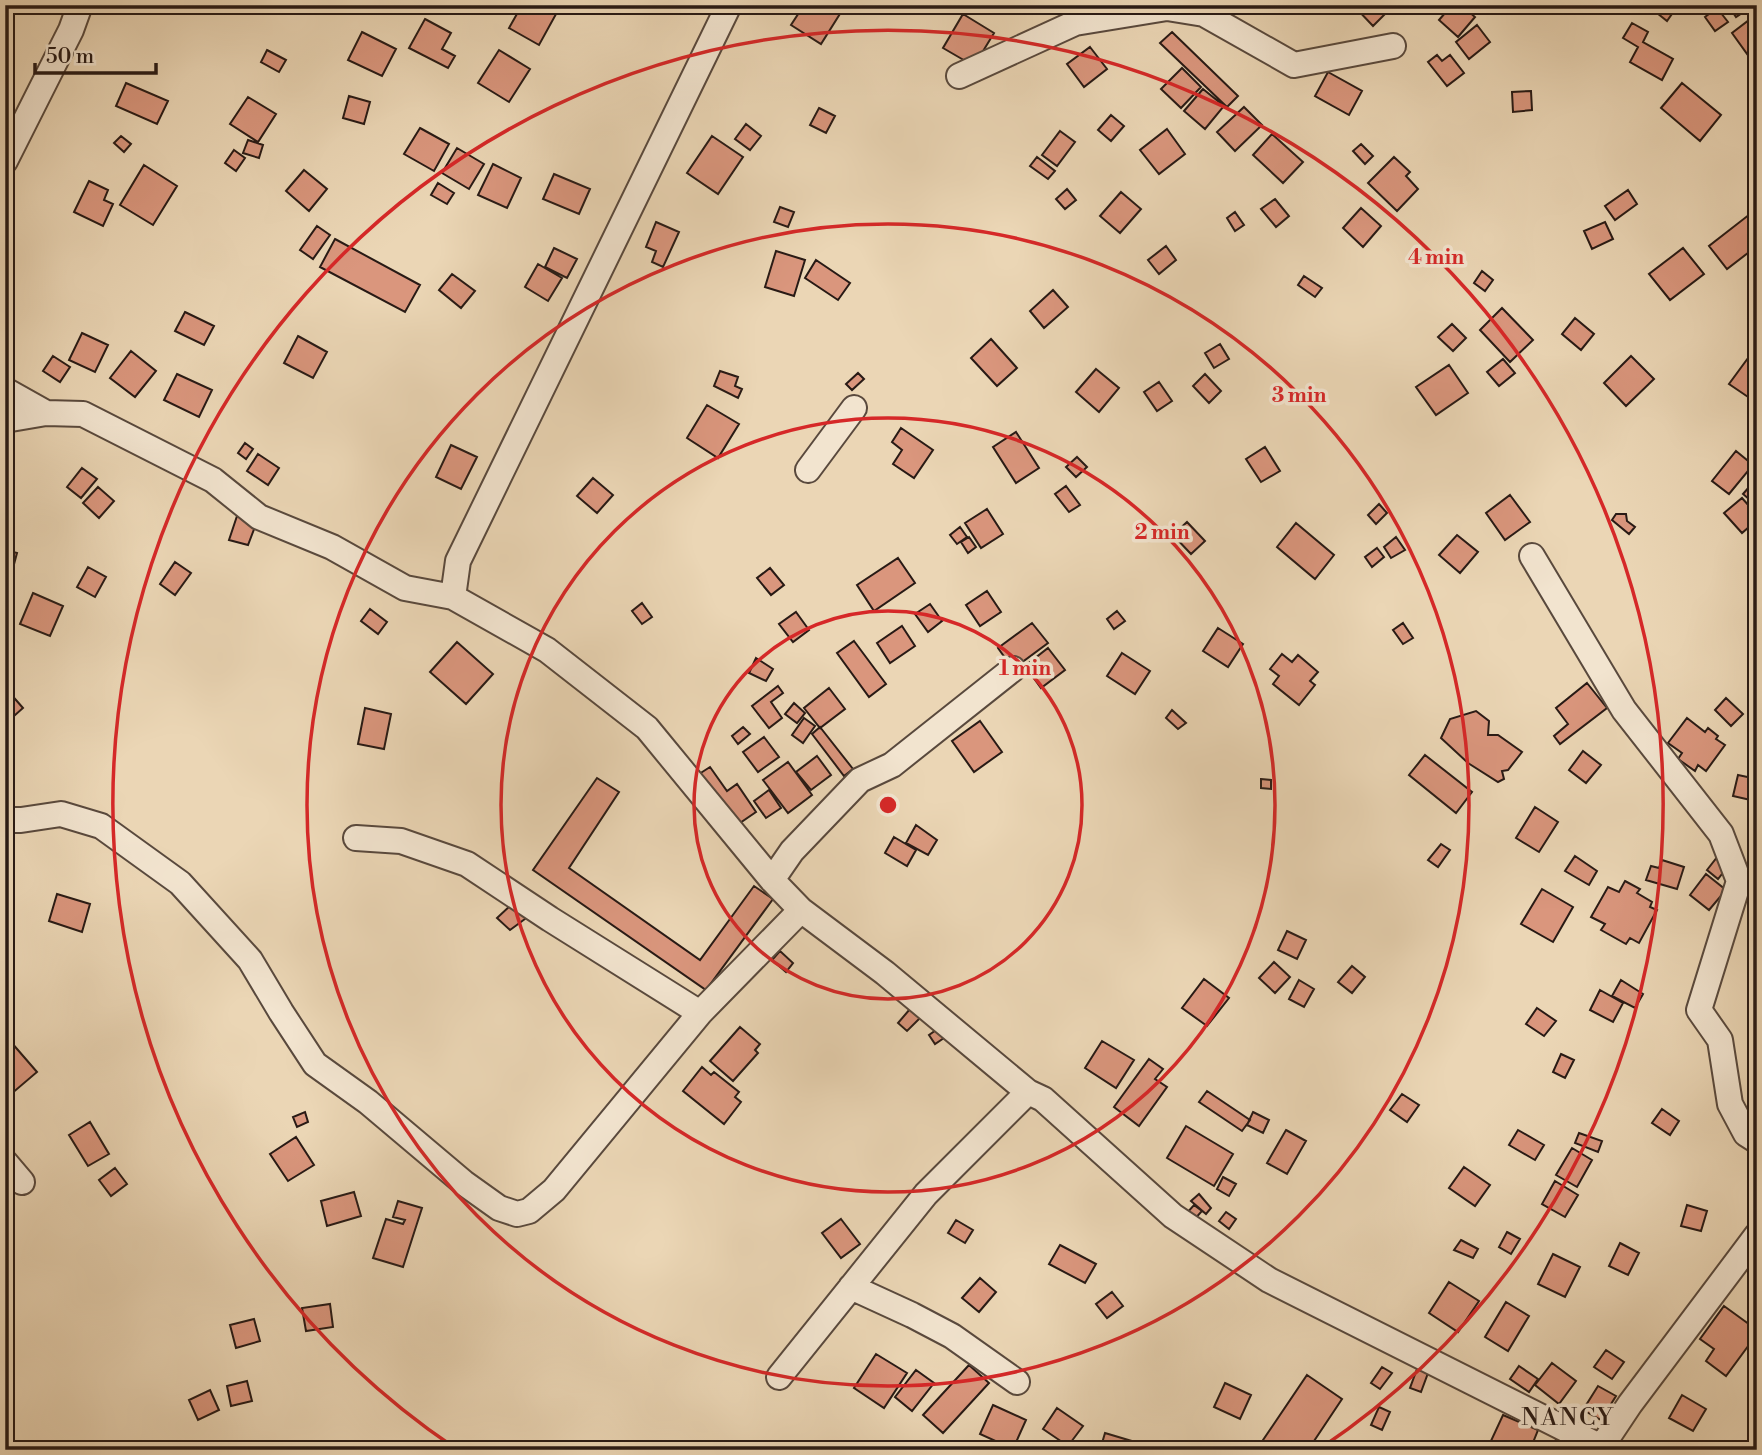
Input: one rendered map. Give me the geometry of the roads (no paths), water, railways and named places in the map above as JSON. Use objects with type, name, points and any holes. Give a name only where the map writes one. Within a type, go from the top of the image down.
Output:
[{"type":"street","points":[[5,161],[71,30],[80,5]]},
{"type":"street","points":[[453,597],[458,561],[724,36],[729,5]]},
{"type":"street","points":[[959,76],[1075,23],[1167,8],[1204,14],[1294,65],[1393,46]]},
{"type":"street","points":[[5,390],[46,413]]},
{"type":"street","points":[[808,470],[854,408]]},
{"type":"street","points":[[5,420],[46,413],[83,414],[213,480],[259,517],[332,547],[405,587],[453,597],[547,650],[647,728],[772,880],[801,910],[885,973],[1028,1092],[1043,1099],[1173,1216],[1269,1280],[1605,1448],[1630,1404],[1757,1234]]},
{"type":"street","points":[[1532,556],[1624,710],[1721,834],[1738,881],[1699,1010],[1720,1040],[1730,1104],[1746,1134],[1757,1141]]},
{"type":"street","points":[[772,880],[792,851],[860,780],[892,765],[1013,669]]},
{"type":"street","points":[[5,820],[61,814],[101,826],[180,883],[250,960],[315,1064],[368,1102],[464,1183],[499,1208],[517,1214],[529,1211],[554,1190],[700,1013],[801,910]]},
{"type":"street","points":[[356,838],[401,841],[467,864],[700,1013]]},
{"type":"street","points":[[779,1377],[926,1194],[1028,1092]]},
{"type":"street","points":[[5,1162],[22,1182]]},
{"type":"street","points":[[851,1287],[952,1336],[1017,1382]]},
{"type":"district","name":"NANCY","points":[[1568,1418]]}]
